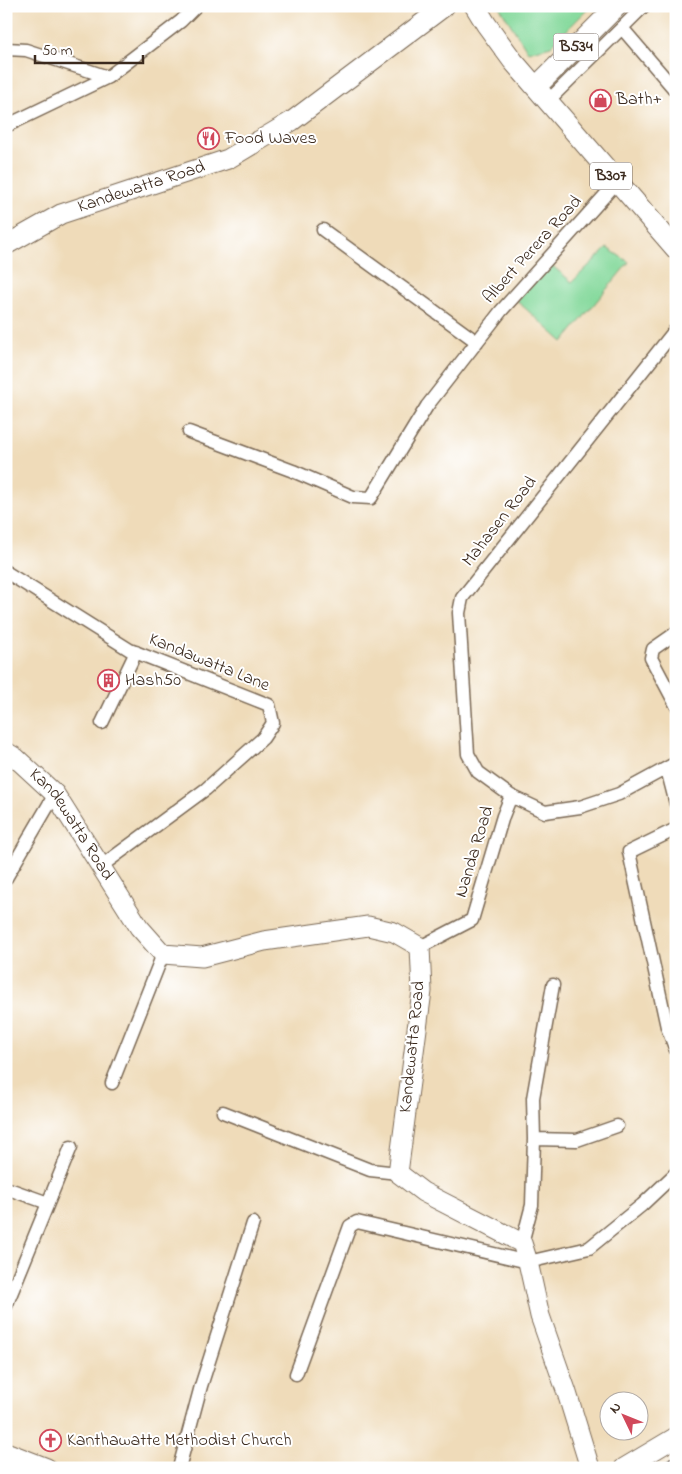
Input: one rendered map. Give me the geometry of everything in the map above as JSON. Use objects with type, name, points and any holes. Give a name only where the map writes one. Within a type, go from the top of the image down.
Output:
[{"type":"main road","name":"B307","points":[[475,6],[499,43],[676,249]]},
{"type":"main road","name":"B534","points":[[542,94],[617,6]]},
{"type":"street","points":[[6,126],[108,77],[181,21],[196,6]]},
{"type":"street","name":"Kandewatta Road","points":[[6,245],[60,214],[228,159],[292,121],[445,6]]},
{"type":"street","points":[[542,94],[622,28],[644,6]]},
{"type":"street","points":[[622,28],[676,91]]},
{"type":"street","points":[[6,49],[26,50],[108,77]]},
{"type":"street","name":"Albert Perera Road","points":[[189,432],[293,471],[353,497],[371,498],[427,406],[501,311],[617,182]]},
{"type":"street","points":[[323,230],[477,342]]},
{"type":"street","name":"Mahasen Road","points":[[478,772],[468,754],[459,613],[462,598],[676,329]]},
{"type":"street","name":"Kandawatta Lane","points":[[6,572],[136,652],[269,705],[273,723],[263,738],[206,789],[100,867]]},
{"type":"street","points":[[676,633],[653,649],[651,658],[676,705]]},
{"type":"street","points":[[102,724],[136,652]]},
{"type":"street","name":"Kandewatta Road","points":[[6,752],[16,758],[56,794],[139,927],[163,954]]},
{"type":"street","points":[[671,766],[676,804]]},
{"type":"street","name":"Nanda Road","points":[[478,772],[511,796],[545,812],[580,807],[619,794],[671,766]]},
{"type":"street","points":[[6,878],[56,794]]},
{"type":"street","name":"Nanda Road","points":[[420,947],[472,920],[503,816],[511,796]]},
{"type":"street","points":[[676,828],[629,852],[667,1027],[676,1050]]},
{"type":"street","points":[[112,1083],[163,954],[202,957],[264,941],[368,926],[394,932],[420,947]]},
{"type":"street","name":"Kandewatta Road","points":[[398,1173],[422,990],[420,947]]},
{"type":"street","points":[[553,985],[533,1098],[532,1205],[522,1243],[540,1316],[567,1393],[590,1468]]},
{"type":"street","points":[[223,1112],[370,1170],[398,1173],[423,1192],[522,1243]]},
{"type":"street","points":[[534,1138],[578,1140],[617,1126]]},
{"type":"street","points":[[6,1306],[71,1147]]},
{"type":"street","points":[[296,1374],[350,1226],[357,1222],[528,1262],[588,1248],[642,1205],[676,1173]]},
{"type":"street","points":[[6,1188],[48,1203]]},
{"type":"street","points":[[179,1468],[201,1386],[253,1223]]},
{"type":"street","points":[[624,1468],[676,1437]]},
{"type":"street","points":[[6,1452],[47,1468]]},
{"type":"green space","points":[[499,6],[591,6],[551,46],[528,52]]},
{"type":"green space","points":[[607,248],[629,262],[563,342],[517,301],[545,260],[572,282]]},
{"type":"railway","points":[[658,1468],[676,1456]]},
{"type":"place","name":"Bath+","points":[[600,100]]},
{"type":"place","name":"Food Waves","points":[[209,139]]},
{"type":"place","name":"Hash50","points":[[109,681]]},
{"type":"place","name":"Kanthawatte Methodist Church","points":[[51,1441]]}]
